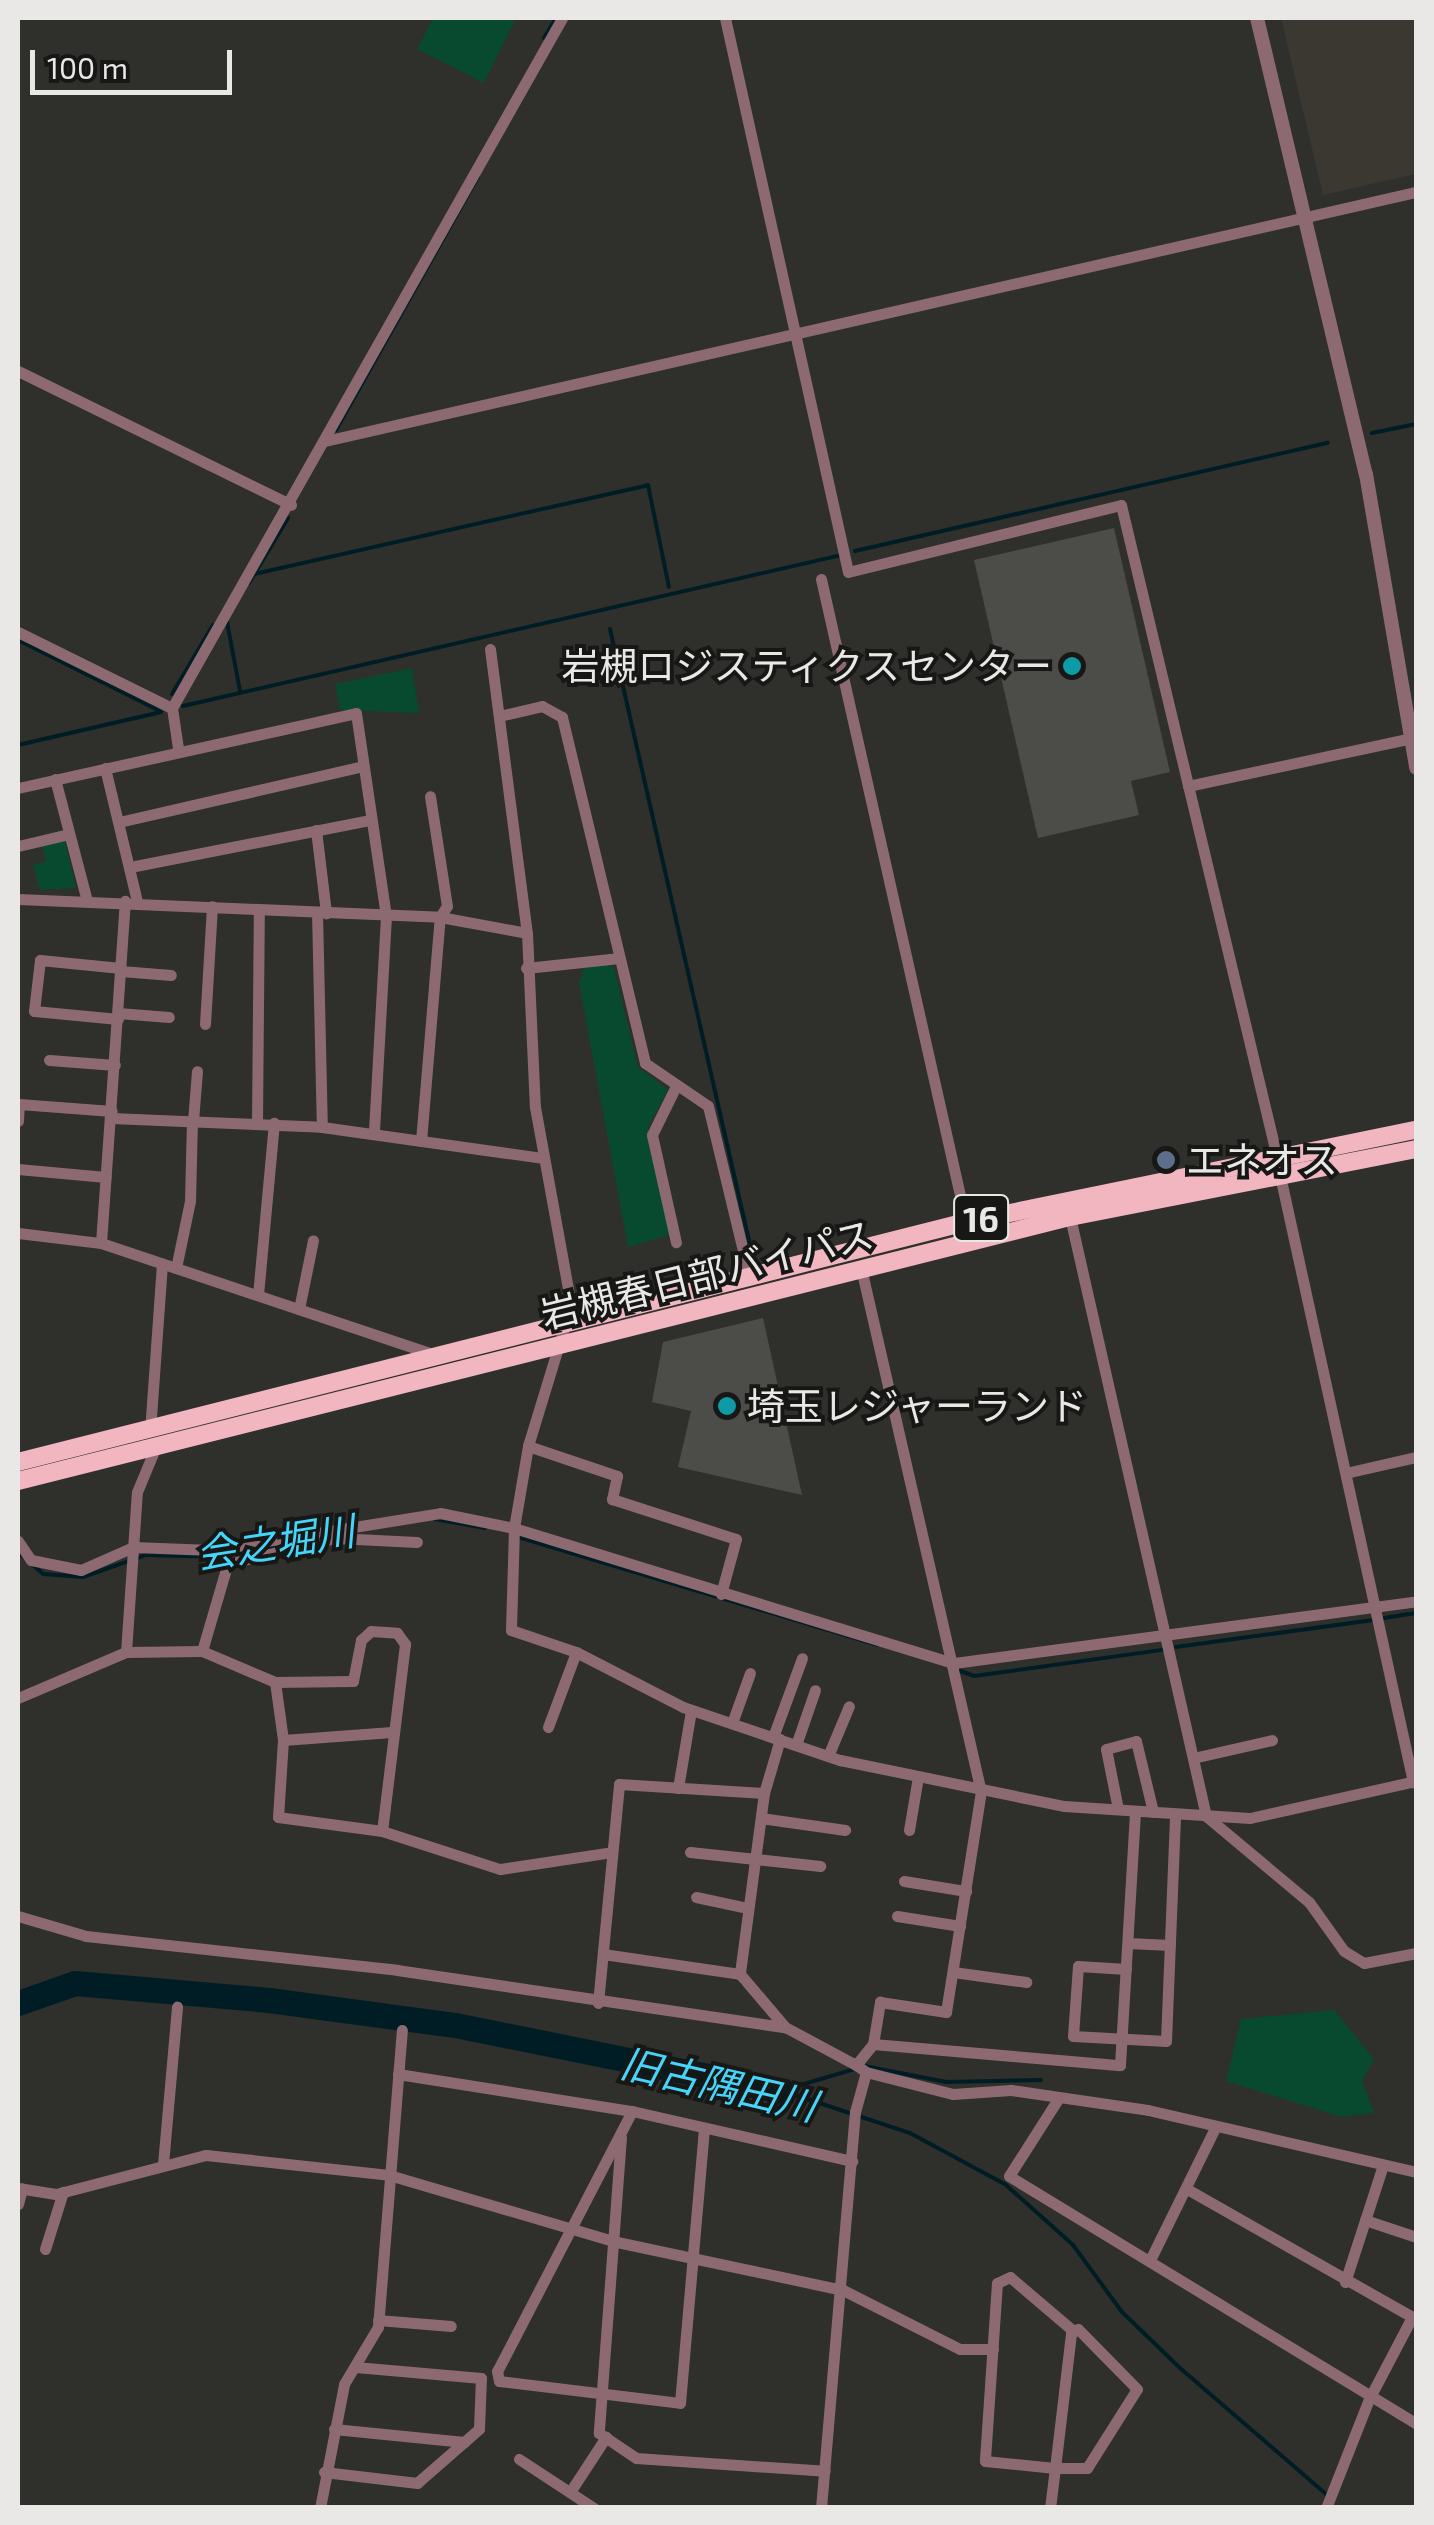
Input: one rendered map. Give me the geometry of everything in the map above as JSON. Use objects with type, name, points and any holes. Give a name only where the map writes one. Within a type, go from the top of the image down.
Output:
[{"type":"highway","name":"岩槻春日部バイパス","points":[[18,1482],[1416,1130]]},
{"type":"highway","name":"岩槻春日部バイパス","points":[[18,1462],[966,1222],[1278,1162],[1416,1149]]},
{"type":"street","points":[[178,748],[172,708],[562,18]]},
{"type":"street","points":[[490,649],[526,933],[542,1158],[571,1305],[528,1446],[514,1528],[511,1630],[576,1652],[692,1710],[828,1756],[981,1792],[1118,1810],[1250,1818],[1414,1781],[1350,1472],[1121,505],[848,572],[725,18]]},
{"type":"street","points":[[1257,18],[1366,474],[1416,768]]},
{"type":"street","points":[[325,441],[1416,192]]},
{"type":"street","points":[[18,371],[290,504]]},
{"type":"street","points":[[821,579],[966,1222]]},
{"type":"street","points":[[18,632],[172,708]]},
{"type":"street","points":[[500,716],[542,706],[562,717],[644,1063],[708,1106],[732,1229],[750,1279]]},
{"type":"street","points":[[18,788],[178,748],[356,713],[386,916],[374,1134]]},
{"type":"street","points":[[1188,786],[1412,738]]},
{"type":"street","points":[[119,822],[363,766]]},
{"type":"street","points":[[101,1243],[121,969],[131,901],[130,867],[105,768]]},
{"type":"street","points":[[55,779],[86,897]]},
{"type":"street","points":[[421,1141],[440,916],[447,906],[430,796]]},
{"type":"street","points":[[130,867],[370,820]]},
{"type":"street","points":[[316,830],[321,912],[322,1127]]},
{"type":"street","points":[[18,846],[69,834]]},
{"type":"street","points":[[18,899],[86,897],[440,916],[526,933]]},
{"type":"street","points":[[205,1024],[212,906]]},
{"type":"street","points":[[257,1122],[259,909]]},
{"type":"street","points":[[526,968],[619,958]]},
{"type":"street","points":[[169,1017],[34,1011],[40,960],[171,975]]},
{"type":"street","points":[[49,1060],[115,1066]]},
{"type":"street","points":[[176,1268],[190,1201],[197,1071]]},
{"type":"street","points":[[674,1090],[652,1135],[676,1242]]},
{"type":"street","points":[[18,1121],[19,1104],[112,1115],[322,1127],[542,1158]]},
{"type":"street","points":[[258,1295],[274,1124]]},
{"type":"street","points":[[18,1168],[106,1177]]},
{"type":"street","points":[[1070,1217],[1206,1816],[1309,1902],[1344,1951],[1364,1964],[1416,1953]]},
{"type":"street","points":[[18,1233],[101,1243],[441,1356]]},
{"type":"street","points":[[299,1309],[313,1240]]},
{"type":"street","points":[[150,1430],[162,1264]]},
{"type":"street","points":[[822,2508],[861,2068],[873,2044],[880,2002],[946,2012],[981,1792],[862,1268]]},
{"type":"street","points":[[528,1446],[617,1476],[612,1499],[736,1539],[722,1594]]},
{"type":"street","points":[[126,1652],[137,1492],[154,1468],[154,1450]]},
{"type":"street","points":[[1350,1472],[1416,1457]]},
{"type":"street","points":[[18,1541],[32,1560],[81,1570],[133,1554],[229,1548],[345,1522],[440,1513],[514,1528],[954,1663],[1165,1630],[1416,1601]]},
{"type":"street","points":[[345,1522],[345,1538]]},
{"type":"street","points":[[231,1563],[345,1538],[417,1542]]},
{"type":"street","points":[[202,1650],[231,1563],[229,1548]]},
{"type":"street","points":[[18,1698],[126,1652],[202,1650],[275,1682],[353,1681],[361,1640],[371,1631],[397,1633],[405,1644],[382,1831]]},
{"type":"street","points":[[548,1727],[576,1652]]},
{"type":"street","points":[[740,1974],[764,1793],[776,1738],[802,1658]]},
{"type":"street","points":[[732,1723],[750,1673]]},
{"type":"street","points":[[275,1682],[283,1740],[278,1817],[382,1831],[500,1869],[612,1852]]},
{"type":"street","points":[[796,1745],[815,1690]]},
{"type":"street","points":[[828,1756],[849,1706]]},
{"type":"street","points":[[678,1788],[692,1710]]},
{"type":"street","points":[[283,1740],[392,1732]]},
{"type":"street","points":[[1193,1758],[1272,1740]]},
{"type":"street","points":[[1118,1810],[1106,1749],[1136,1742],[1153,1812]]},
{"type":"street","points":[[909,1830],[918,1777]]},
{"type":"street","points":[[598,2003],[619,1784],[764,1793]]},
{"type":"street","points":[[873,2044],[1120,2065],[1135,1811]]},
{"type":"street","points":[[1126,1969],[1078,1966],[1073,2036],[1166,2041],[1175,1814]]},
{"type":"street","points":[[760,1818],[844,1830]]},
{"type":"street","points":[[690,1852],[820,1866]]},
{"type":"street","points":[[904,1882],[966,1891]]},
{"type":"street","points":[[696,1898],[747,1908]]},
{"type":"street","points":[[18,1916],[86,1936],[397,1970],[598,2003],[785,2027],[861,2068],[953,2094],[1012,2090],[1148,2110],[1214,2130],[1416,2172]]},
{"type":"street","points":[[896,1916],[960,1926]]},
{"type":"street","points":[[1128,1943],[1170,1946]]},
{"type":"street","points":[[603,1954],[740,1974],[785,2027]]},
{"type":"street","points":[[953,1972],[1026,1982]]},
{"type":"street","points":[[164,2164],[176,2008]]},
{"type":"street","points":[[320,2508],[334,2430],[355,2367],[378,2320],[402,2030]]},
{"type":"street","points":[[398,2074],[632,2111],[852,2161]]},
{"type":"street","points":[[1058,2099],[1010,2176],[1152,2256],[1368,2399],[1416,2424]]},
{"type":"street","points":[[632,2111],[571,2226],[498,2381],[680,2404],[704,2128]]},
{"type":"street","points":[[1152,2256],[1214,2130]]},
{"type":"street","points":[[621,2131],[617,2242],[599,2433],[636,2458],[825,2471]]},
{"type":"street","points":[[18,2204],[20,2188],[63,2192],[164,2164],[238,2155],[389,2176],[617,2242],[842,2290],[960,2349],[993,2349]]},
{"type":"street","points":[[1345,2282],[1383,2165]]},
{"type":"street","points":[[1187,2189],[1414,2318],[1368,2399],[1326,2507]]},
{"type":"street","points":[[45,2248],[63,2192]]},
{"type":"street","points":[[1365,2220],[1416,2237]]},
{"type":"street","points":[[1010,2277],[1070,2333],[1078,2329],[1137,2389],[1087,2468],[985,2461],[997,2283],[1010,2277]]},
{"type":"street","points":[[378,2320],[452,2326]]},
{"type":"street","points":[[1050,2508],[1070,2333]]},
{"type":"street","points":[[324,2472],[417,2483],[479,2428],[481,2378],[355,2367]]},
{"type":"street","points":[[334,2430],[464,2442]]},
{"type":"street","points":[[570,2492],[606,2437]]},
{"type":"street","points":[[518,2460],[594,2508]]},
{"type":"shaded area","points":[[1281,18],[1416,18],[1416,174],[1323,195]]},
{"type":"green space","points":[[433,18],[516,18],[484,83],[417,49]]},
{"type":"green space","points":[[412,668],[419,713],[340,710],[335,684]]},
{"type":"green space","points":[[65,840],[76,888],[40,890],[33,865],[46,862],[42,845]]},
{"type":"green space","points":[[606,964],[614,968],[638,1067],[668,1090],[648,1127],[672,1234],[628,1247],[579,983],[584,968]]},
{"type":"green space","points":[[1334,2010],[1374,2059],[1362,2081],[1374,2113],[1342,2117],[1226,2081],[1241,2019]]},
{"type":"building","name":"岩槻ロジスティクスセンター","points":[[1114,528],[1170,772],[1131,781],[1139,815],[1038,838],[974,560]]},
{"type":"building","name":"埼玉レジャーランド","points":[[763,1318],[802,1495],[678,1467],[691,1411],[652,1402],[663,1342]]},
{"type":"waterway","points":[[544,38],[556,18]]},
{"type":"waterway","points":[[336,430],[478,177]]},
{"type":"waterway","points":[[1372,433],[1416,424]]},
{"type":"waterway","points":[[855,551],[1328,443]]},
{"type":"waterway","points":[[254,574],[648,485],[669,587]]},
{"type":"waterway","points":[[249,583],[288,518]]},
{"type":"waterway","points":[[183,706],[841,555]]},
{"type":"waterway","points":[[227,622],[240,691]]},
{"type":"waterway","points":[[172,694],[213,625]]},
{"type":"waterway","points":[[610,629],[750,1245]]},
{"type":"waterway","points":[[18,640],[158,710]]},
{"type":"waterway","points":[[18,745],[161,712]]},
{"type":"waterway","name":"会之堀川","points":[[435,1519],[485,1528]]},
{"type":"waterway","points":[[518,1537],[877,1645]]},
{"type":"waterway","name":"会之堀川","points":[[234,1556],[288,1543]]},
{"type":"waterway","name":"会之堀川","points":[[18,1552],[43,1574],[83,1577],[146,1555],[225,1557]]},
{"type":"waterway","points":[[1384,1618],[1416,1613]]},
{"type":"waterway","points":[[1176,1647],[1373,1620]]},
{"type":"waterway","points":[[957,1670],[974,1676],[1162,1650]]},
{"type":"waterway","name":"旧古隅田川","points":[[18,2003],[75,1983],[269,2000],[455,2025],[783,2091]]},
{"type":"waterway","points":[[864,2066],[946,2082],[1041,2080]]},
{"type":"waterway","points":[[787,2089],[855,2069]]},
{"type":"waterway","name":"旧古隅田川","points":[[783,2091],[910,2133],[1006,2185],[1073,2245],[1122,2312],[1180,2368],[1327,2495]]},
{"type":"place","name":"岩槻ロジスティクスセンター","points":[[1072,666]]},
{"type":"place","name":"エネオス","points":[[1166,1160]]},
{"type":"place","name":"埼玉レジャーランド","points":[[727,1406]]}]
